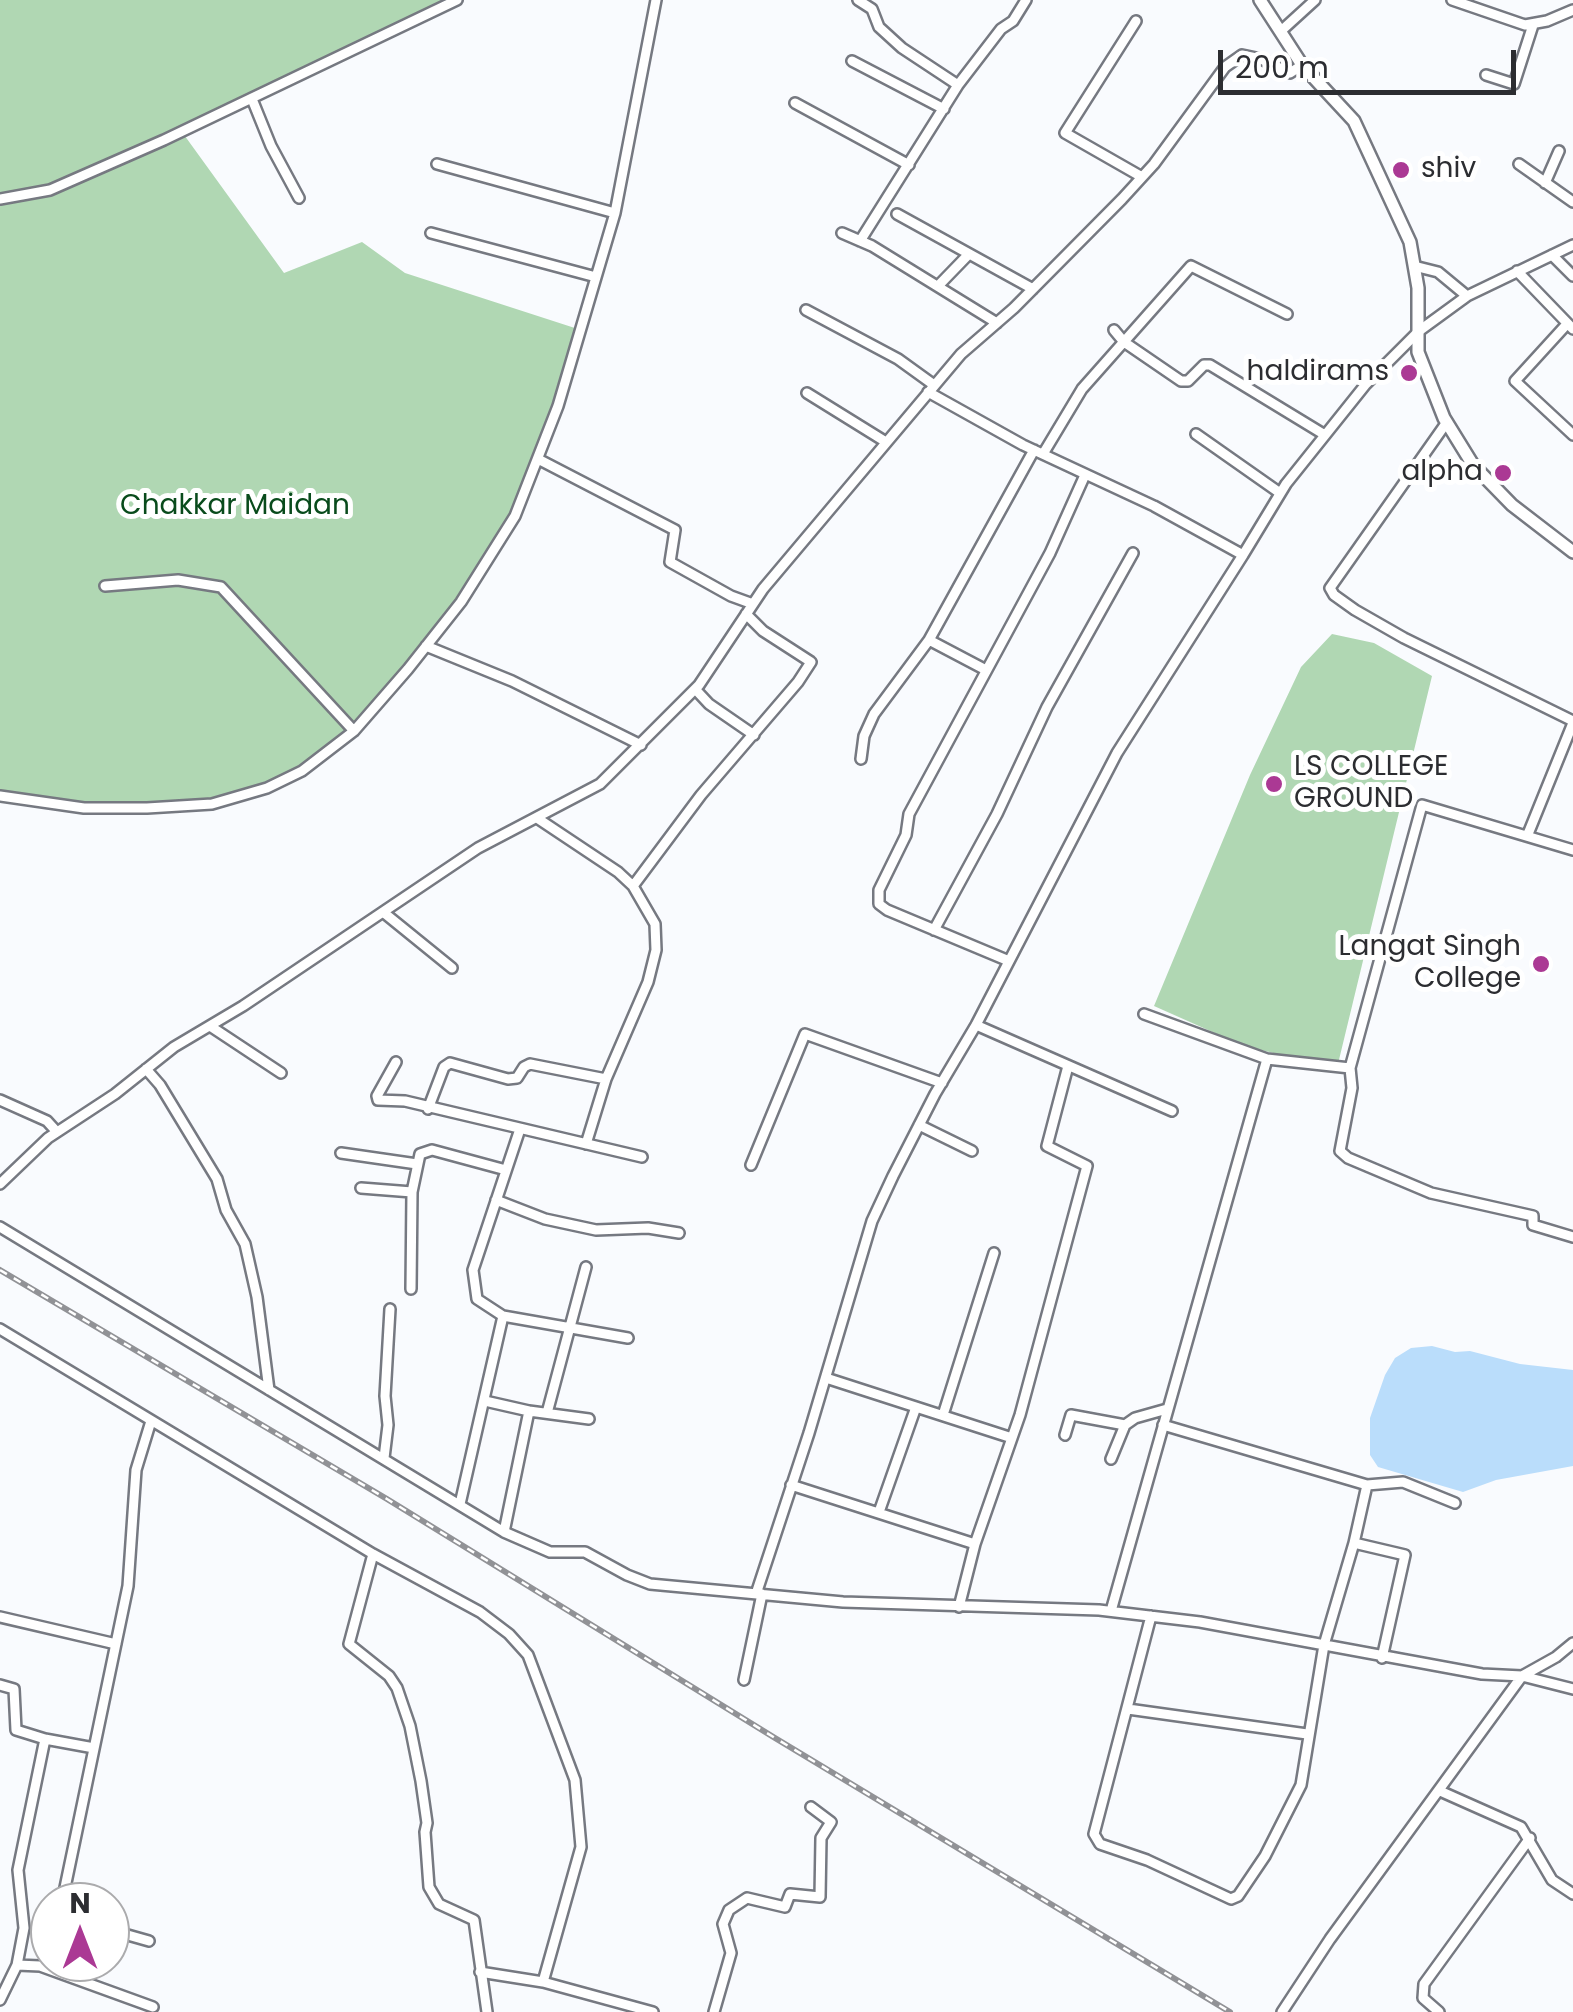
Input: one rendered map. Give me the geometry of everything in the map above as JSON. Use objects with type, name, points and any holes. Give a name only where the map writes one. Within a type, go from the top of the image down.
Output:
[{"type":"main road","points":[[1260,0],[1302,65],[1354,121],[1410,242],[1418,352],[1447,422],[1473,465],[1512,505],[1573,552]]},
{"type":"street","points":[[0,199],[50,190],[252,99],[456,0]]},
{"type":"street","points":[[0,796],[84,808],[212,804],[267,788],[302,771],[354,730],[426,646],[460,602],[515,516],[558,406],[616,214],[656,0]]},
{"type":"street","points":[[858,0],[872,10],[879,28],[902,48],[958,85]]},
{"type":"street","points":[[860,241],[958,85],[1026,0]]},
{"type":"street","points":[[1280,31],[1315,0]]},
{"type":"street","points":[[1452,0],[1500,18],[1533,24],[1573,10]]},
{"type":"street","points":[[1136,21],[1065,132],[1142,177]]},
{"type":"street","points":[[1486,76],[1516,82],[1533,24]]},
{"type":"street","points":[[0,1184],[56,1132],[210,1026],[478,848],[600,784],[695,688],[822,514],[961,354],[1033,289],[1142,177],[1225,68],[1242,55],[1290,73],[1302,65]]},
{"type":"street","points":[[852,61],[944,109]]},
{"type":"street","points":[[252,99],[299,198]]},
{"type":"street","points":[[795,103],[909,165]]},
{"type":"street","points":[[1545,183],[1559,151]]},
{"type":"street","points":[[437,164],[616,214]]},
{"type":"street","points":[[1519,164],[1573,202]]},
{"type":"street","points":[[897,214],[1033,289]]},
{"type":"street","points":[[842,232],[997,323]]},
{"type":"street","points":[[431,233],[596,277]]},
{"type":"street","points":[[744,1680],[760,1594],[872,1221],[919,1125],[976,1026],[1118,753],[1280,493],[1379,369],[1418,331],[1466,296],[1573,245]]},
{"type":"street","points":[[938,286],[968,255]]},
{"type":"street","points":[[1552,255],[1573,276]]},
{"type":"street","points":[[861,759],[864,736],[874,714],[929,640],[1039,452],[1076,398],[1192,266],[1287,314]]},
{"type":"street","points":[[1414,266],[1438,272],[1466,296]]},
{"type":"street","points":[[1517,271],[1570,326],[1515,380],[1573,435]]},
{"type":"street","points":[[806,310],[898,359],[931,389],[1039,452],[1154,506],[1243,555]]},
{"type":"street","points":[[1114,330],[1124,342],[1180,381],[1188,381],[1204,364],[1210,364],[1325,435]]},
{"type":"street","points":[[807,392],[886,442]]},
{"type":"street","points":[[1447,422],[1330,588],[1334,595],[1404,638],[1573,722],[1528,834]]},
{"type":"street","points":[[1196,434],[1280,493]]},
{"type":"street","points":[[538,459],[675,530],[670,562],[753,604]]},
{"type":"street","points":[[1008,960],[886,910],[879,904],[879,890],[906,835],[909,814],[1050,552],[1085,474]]},
{"type":"street","points":[[934,930],[997,814],[1047,706],[1133,552]]},
{"type":"street","points":[[105,586],[178,580],[220,587],[354,730]]},
{"type":"street","points":[[632,886],[811,662],[763,631],[746,614]]},
{"type":"street","points":[[929,640],[986,670]]},
{"type":"street","points":[[426,646],[512,681],[642,745]]},
{"type":"street","points":[[695,688],[709,704],[754,734]]},
{"type":"street","points":[[1573,850],[1422,805],[1350,1068],[1352,1088],[1340,1150],[1348,1158],[1431,1193],[1533,1216],[1533,1224],[1573,1237]]},
{"type":"street","points":[[538,818],[607,863],[632,886],[655,924],[656,950],[644,996],[606,1080],[586,1144]]},
{"type":"street","points":[[383,912],[452,968]]},
{"type":"street","points":[[1144,1014],[1267,1059],[1350,1068]]},
{"type":"street","points":[[210,1026],[281,1073]]},
{"type":"street","points":[[976,1026],[1172,1111]]},
{"type":"street","points":[[752,1165],[805,1034],[942,1083]]},
{"type":"street","points":[[1111,1611],[1267,1059]]},
{"type":"street","points":[[396,1062],[378,1100],[406,1102],[642,1157]]},
{"type":"street","points":[[428,1109],[450,1062],[508,1080],[517,1078],[530,1064],[606,1080]]},
{"type":"street","points":[[959,1607],[1012,1438],[1086,1166],[1047,1146],[1068,1066]]},
{"type":"street","points":[[146,1069],[160,1085],[217,1179],[226,1210],[245,1244],[258,1297],[270,1390]]},
{"type":"street","points":[[0,1100],[46,1121],[56,1132]]},
{"type":"street","points":[[919,1125],[972,1151]]},
{"type":"street","points":[[520,1129],[473,1270],[477,1299],[503,1316],[628,1338]]},
{"type":"street","points":[[410,1290],[412,1192],[420,1154],[432,1150],[506,1170]]},
{"type":"street","points":[[341,1153],[417,1164]]},
{"type":"street","points":[[361,1188],[412,1192]]},
{"type":"street","points":[[496,1200],[545,1219],[596,1230],[648,1228],[680,1233]]},
{"type":"street","points":[[0,1227],[504,1532],[550,1552],[585,1552],[650,1584],[843,1602],[1111,1611],[1468,1672],[1522,1676],[1573,1689]]},
{"type":"street","points":[[942,1414],[994,1253]]},
{"type":"street","points":[[548,1414],[586,1267]]},
{"type":"street","points":[[384,1458],[390,1309]]},
{"type":"street","points":[[460,1504],[503,1316]]},
{"type":"street","points":[[0,1328],[373,1554],[480,1612],[528,1655],[575,1780],[581,1847],[543,1982]]},
{"type":"street","points":[[826,1378],[1012,1438]]},
{"type":"street","points":[[485,1401],[589,1419]]},
{"type":"street","points":[[879,1512],[916,1407]]},
{"type":"street","points":[[1111,1459],[1124,1425],[1134,1418],[1167,1409]]},
{"type":"street","points":[[504,1532],[529,1411]]},
{"type":"street","points":[[1065,1435],[1071,1416],[1124,1425]]},
{"type":"street","points":[[66,1882],[128,1586],[136,1470],[151,1421]]},
{"type":"street","points":[[1162,1425],[1366,1484],[1403,1482],[1455,1503]]},
{"type":"street","points":[[1151,1616],[1094,1834],[1100,1844],[1147,1860],[1231,1899],[1238,1896],[1265,1856],[1300,1785],[1324,1645],[1354,1542],[1366,1484]]},
{"type":"street","points":[[792,1485],[976,1544]]},
{"type":"street","points":[[1354,1542],[1405,1554],[1382,1658]]},
{"type":"street","points":[[373,1554],[348,1644],[389,1676],[397,1688],[410,1726],[428,1823],[425,1832],[429,1886],[439,1904],[474,1920],[486,2012]]},
{"type":"street","points":[[0,1617],[116,1644]]},
{"type":"street","points":[[1282,2012],[1500,1702],[1522,1676],[1556,1657],[1573,1642]]},
{"type":"street","points":[[0,1685],[14,1689],[16,1730],[94,1748]]},
{"type":"street","points":[[1128,1709],[1307,1734]]},
{"type":"street","points":[[0,2000],[17,1965],[24,1928],[18,1870],[45,1739]]},
{"type":"street","points":[[1440,1791],[1521,1826],[1552,1880],[1573,1894]]},
{"type":"street","points":[[714,2012],[730,1953],[723,1924],[729,1910],[747,1898],[785,1907],[790,1894],[820,1897],[822,1838],[830,1822],[811,1807]]},
{"type":"street","points":[[1438,2012],[1422,1998],[1424,1984],[1530,1838]]},
{"type":"street","points":[[130,1935],[149,1940]]},
{"type":"street","points":[[17,1965],[40,1966],[153,2007]]},
{"type":"street","points":[[480,1972],[543,1982],[653,2012]]},
{"type":"green space","name":"Chakkar Maidan","points":[[0,0],[445,0],[182,132],[284,273],[362,242],[405,273],[581,330],[515,516],[461,602],[354,731],[302,771],[212,804],[84,808],[0,796]]},
{"type":"green space","points":[[1332,634],[1374,643],[1432,676],[1337,1068],[1244,1046],[1154,1006],[1250,775],[1301,667]]},
{"type":"water","points":[[1432,1346],[1573,1370],[1573,1466],[1496,1480],[1463,1492],[1378,1467],[1370,1455],[1370,1418],[1385,1375],[1395,1358],[1411,1348]]},
{"type":"railway","points":[[0,1270],[387,1499],[1230,2012]]},
{"type":"place","name":"shiv","points":[[1401,170]]},
{"type":"place","name":"haldirams","points":[[1409,373]]},
{"type":"place","name":"alpha","points":[[1503,473]]},
{"type":"place","name":"LS COLLEGE GROUND","points":[[1274,784]]},
{"type":"place","name":"Langat Singh College","points":[[1541,964]]}]
